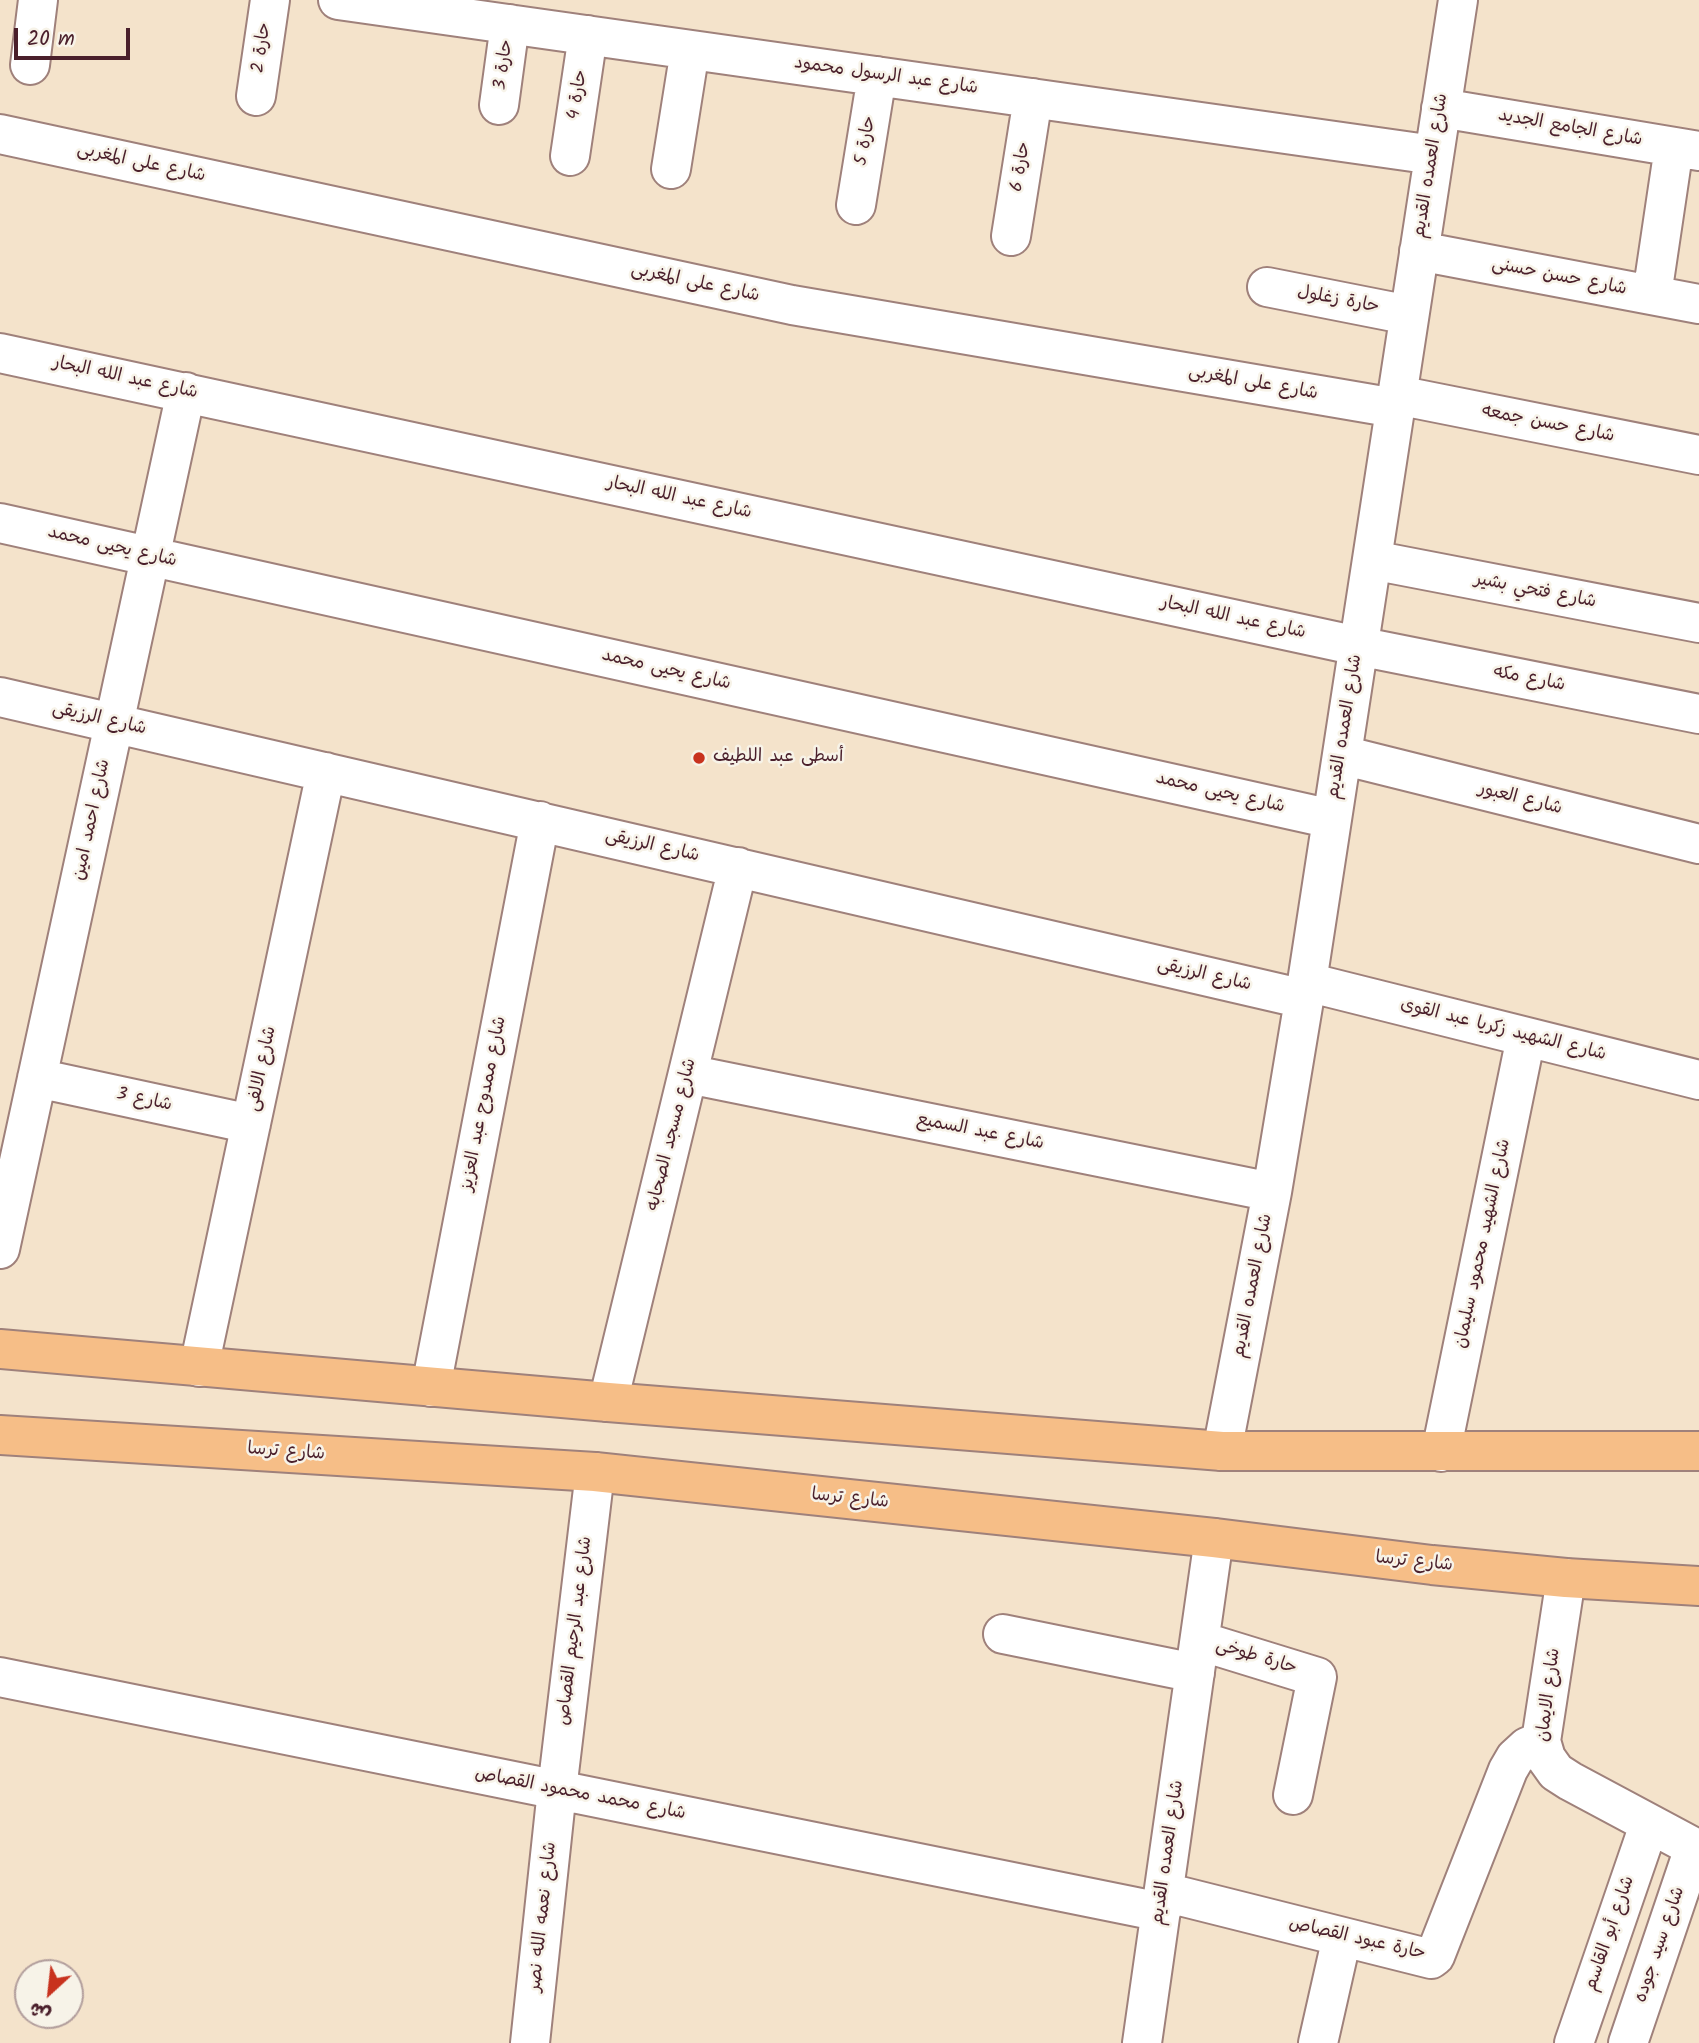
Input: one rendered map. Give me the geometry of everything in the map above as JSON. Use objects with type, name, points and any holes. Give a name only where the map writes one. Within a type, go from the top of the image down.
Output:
[{"type":"main road","points":[[0,1349],[608,1402],[1222,1451],[1699,1451]]},
{"type":"main road","name":"شارع ترسا","points":[[0,1435],[595,1472],[1214,1538],[1432,1565],[1566,1578],[1699,1586]]},
{"type":"street","points":[[30,65],[38,0]]},
{"type":"street","name":"حارة 2","points":[[256,96],[270,0]]},
{"type":"street","name":"شارع عبد الرسول محمود","points":[[338,0],[1434,155]]},
{"type":"street","name":"شارع العمده القديم","points":[[1222,1451],[1272,1192],[1305,990],[1458,0]]},
{"type":"street","name":"حارة 3","points":[[499,105],[510,24]]},
{"type":"street","name":"حارة 4","points":[[570,156],[588,35]]},
{"type":"street","points":[[671,169],[690,50]]},
{"type":"street","name":"حارة 5","points":[[856,205],[877,76]]},
{"type":"street","name":"حارة 6","points":[[1011,236],[1033,98]]},
{"type":"street","name":"شارع الجامع الجديد","points":[[1441,108],[1686,149]]},
{"type":"street","name":"شارع على المغربى","points":[[0,134],[792,305],[1396,401]]},
{"type":"street","points":[[1652,295],[1686,149]]},
{"type":"street","name":"شارع حسن حسنى","points":[[1419,251],[1699,304]]},
{"type":"street","name":"حارة زغلول","points":[[1267,287],[1409,315]]},
{"type":"street","name":"شارع عبد الله البحار","points":[[0,353],[1358,646]]},
{"type":"street","name":"شارع احمد امين","points":[[0,1249],[186,392]]},
{"type":"street","name":"شارع حسن جمعه","points":[[1396,401],[1699,455]]},
{"type":"street","name":"شارع يحيى محمد","points":[[0,523],[1332,819]]},
{"type":"street","name":"شارع فتحي بشير","points":[[1372,560],[1699,624]]},
{"type":"street","name":"شارع مكه","points":[[1358,646],[1699,714]]},
{"type":"street","name":"شارع الرزيقى","points":[[0,697],[738,867],[1305,990]]},
{"type":"street","name":"شارع العبور","points":[[1342,755],[1699,844]]},
{"type":"street","name":"شارع الالفى","points":[[199,1367],[326,772]]},
{"type":"street","name":"شارع ممدوح عبد العزيز","points":[[431,1387],[540,821]]},
{"type":"street","name":"شارع مسجد الصحابه","points":[[608,1402],[738,867]]},
{"type":"street","name":"شارع الشهيد زكريا عبد القوى","points":[[1305,990],[1526,1037],[1699,1080]]},
{"type":"street","name":"شارع الشهيد محمود سليمان","points":[[1441,1452],[1526,1037]]},
{"type":"street","name":"شارع عبد السميع","points":[[688,1074],[1272,1192]]},
{"type":"street","name":"شارع 3","points":[[37,1078],[251,1124]]},
{"type":"street","name":"شارع عبد الرحيم القصاص","points":[[557,1790],[595,1472]]},
{"type":"street","name":"شارع العمده القديم","points":[[1142,2043],[1214,1538]]},
{"type":"street","name":"شارع الايمان","points":[[1566,1578],[1541,1741],[1546,1758],[1556,1772],[1696,1849]]},
{"type":"street","points":[[1003,1634],[1197,1657]]},
{"type":"street","name":"حارة طوخى","points":[[1197,1657],[1317,1677],[1293,1795]]},
{"type":"street","name":"شارع محمد محمود القصاص","points":[[0,1678],[557,1790],[1162,1902]]},
{"type":"street","name":"حارة عبود القصاص","points":[[1162,1902],[1342,1937],[1429,1960],[1434,1958],[1508,1770],[1521,1752],[1541,1741]]},
{"type":"street","name":"شارع نعمه الله نصر","points":[[530,2043],[557,1790]]},
{"type":"street","name":"شارع أبو القاسم","points":[[1574,2043],[1649,1825]]},
{"type":"street","name":"شارع سيد جوده","points":[[1628,2043],[1696,1849]]},
{"type":"street","points":[[1318,2043],[1342,1937]]},
{"type":"place","name":"أسطى عبد اللطيف","points":[[699,758]]}]
